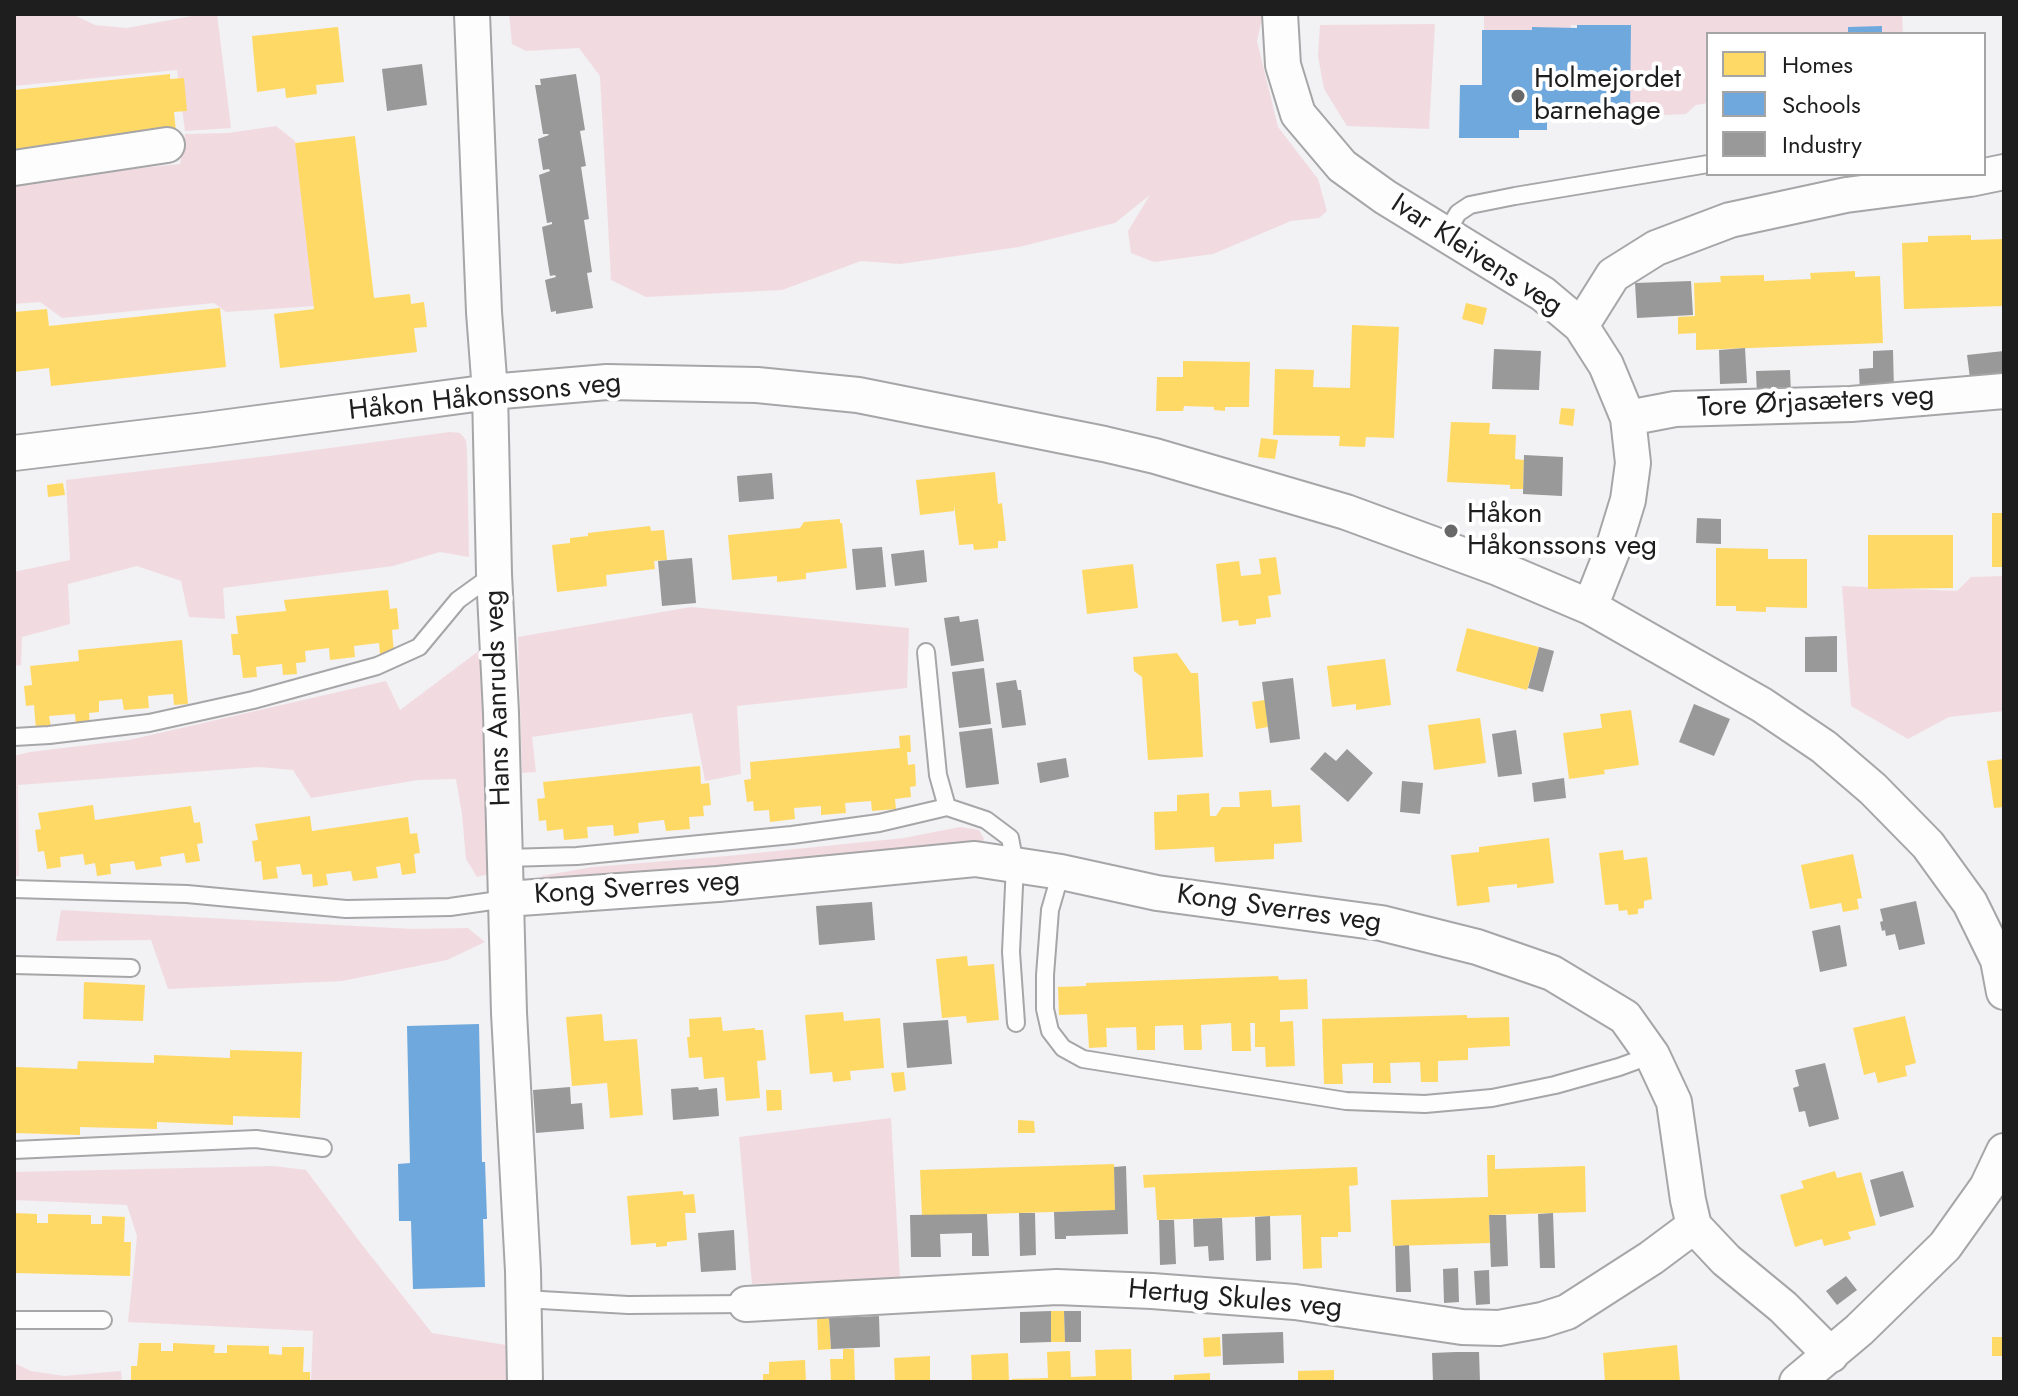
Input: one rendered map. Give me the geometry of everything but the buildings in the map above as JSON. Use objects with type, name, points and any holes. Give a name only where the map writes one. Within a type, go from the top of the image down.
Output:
[{"type":"street","name":"Hans Aanruds veg","points":[[472,14],[490,392],[509,1013],[516,1111],[525,1382]]},
{"type":"street","name":"Ivar Kleivens veg","points":[[1280,14],[1283,65],[1298,114],[1329,151],[1353,175],[1385,197],[1543,294],[1581,326],[1606,365],[1628,418],[1633,463],[1628,500],[1590,607]]},
{"type":"street","points":[[14,168],[167,145]]},
{"type":"street","points":[[1581,326],[1613,275],[1656,248],[1730,220],[1846,195],[1985,176]]},
{"type":"street","name":"Håkon Håkonssons veg","points":[[14,453],[490,392],[607,382],[757,385],[858,395],[1129,450],[1346,512],[1498,568],[1590,607],[1762,705],[1824,747],[1873,789],[1928,845],[1970,903],[1998,960],[2004,992]]},
{"type":"street","name":"Tore Ørjasæters veg","points":[[1628,418],[1675,409],[1851,404],[2004,391]]},
{"type":"street","name":"Kong Sverres veg","points":[[506,899],[718,884],[975,859],[1061,872],[1157,893],[1381,923],[1477,947],[1552,973],[1625,1017],[1652,1055],[1674,1102],[1694,1226]]},
{"type":"street","points":[[1797,1382],[1859,1330],[1945,1246],[1987,1187],[2004,1151]]},
{"type":"street","points":[[1694,1226],[1726,1260],[1783,1307],[1831,1355]]},
{"type":"street","name":"Hertug Skules veg","points":[[746,1304],[1057,1287],[1295,1302],[1462,1327],[1499,1328],[1567,1312],[1694,1226]]},
{"type":"lane","points":[[1446,233],[1458,213],[1470,205],[1706,164]]},
{"type":"lane","points":[[14,737],[149,723],[253,700],[377,666],[419,647],[458,600],[494,574]]},
{"type":"lane","points":[[926,652],[938,775],[947,807]]},
{"type":"lane","points":[[505,858],[577,856],[792,835],[879,823],[947,807],[986,820],[1010,838],[1015,864],[1011,952],[1016,1023]]},
{"type":"lane","points":[[1061,872],[1050,910],[1045,1009],[1050,1031],[1063,1048],[1083,1059],[1346,1101],[1425,1104],[1492,1098],[1555,1085],[1652,1055]]},
{"type":"lane","points":[[14,889],[187,894],[346,909],[450,907],[506,899]]},
{"type":"lane","points":[[14,965],[131,968]]},
{"type":"lane","points":[[14,1150],[256,1139],[323,1148]]},
{"type":"lane","points":[[524,1299],[628,1305],[746,1304]]},
{"type":"lane","points":[[14,1320],[103,1320]]},
{"type":"shaded area","points":[[14,14],[72,14],[95,25],[127,28],[217,14],[231,128],[185,131],[177,70],[14,86]]},
{"type":"shaded area","points":[[509,14],[1263,14],[1257,41],[1278,127],[1318,179],[1327,211],[1319,218],[1291,221],[1213,254],[1154,262],[1131,253],[1128,231],[1150,195],[1115,223],[1019,247],[900,264],[861,261],[782,290],[646,297],[611,280],[600,76],[579,48],[526,51],[512,44]]},
{"type":"shaded area","points":[[1484,14],[1902,14],[1903,32],[1706,32],[1706,103],[1696,105],[1686,114],[1625,117],[1625,26],[1571,25],[1570,56],[1484,32]]},
{"type":"shaded area","points":[[1435,24],[1429,129],[1347,126],[1324,89],[1318,56],[1320,25]]},
{"type":"shaded area","points":[[276,126],[295,141],[315,306],[226,312],[214,303],[62,318],[40,302],[14,304],[14,181],[180,164],[185,134],[228,133]]},
{"type":"shaded area","points":[[460,433],[466,440],[469,557],[440,552],[393,566],[223,588],[225,619],[189,617],[181,581],[137,566],[68,584],[70,624],[22,637],[21,665],[14,666],[14,572],[70,560],[66,480]]},
{"type":"shaded area","points":[[2004,576],[2004,711],[1949,717],[1908,739],[1851,706],[1842,586],[1957,591],[1971,577]]},
{"type":"shaded area","points":[[691,607],[909,628],[907,688],[737,706],[741,774],[705,781],[692,713],[532,737],[536,772],[522,773],[518,637]]},
{"type":"shaded area","points":[[480,650],[488,874],[477,877],[466,859],[456,779],[418,780],[311,798],[293,770],[259,767],[18,785],[19,876],[14,876],[14,756],[129,740],[386,681],[400,710]]},
{"type":"shaded area","points":[[960,827],[979,830],[984,839],[981,845],[554,884],[541,876],[593,867],[904,838]]},
{"type":"shaded area","points":[[61,910],[412,929],[468,928],[485,942],[447,960],[342,981],[168,989],[151,940],[56,941]]},
{"type":"shaded area","points":[[891,1118],[900,1278],[752,1284],[739,1137]]},
{"type":"shaded area","points":[[274,1166],[306,1170],[432,1333],[512,1346],[514,1382],[311,1382],[313,1331],[128,1322],[137,1236],[127,1205],[14,1200],[14,1172]]},
{"type":"shaded area","points":[[14,1363],[31,1371],[64,1376],[121,1371],[122,1382],[14,1382]]},
{"type":"place","name":"Holmejordet barnehage","points":[[1518,96]]},
{"type":"place","name":"Håkon Håkonssons veg","points":[[1451,531]]}]
